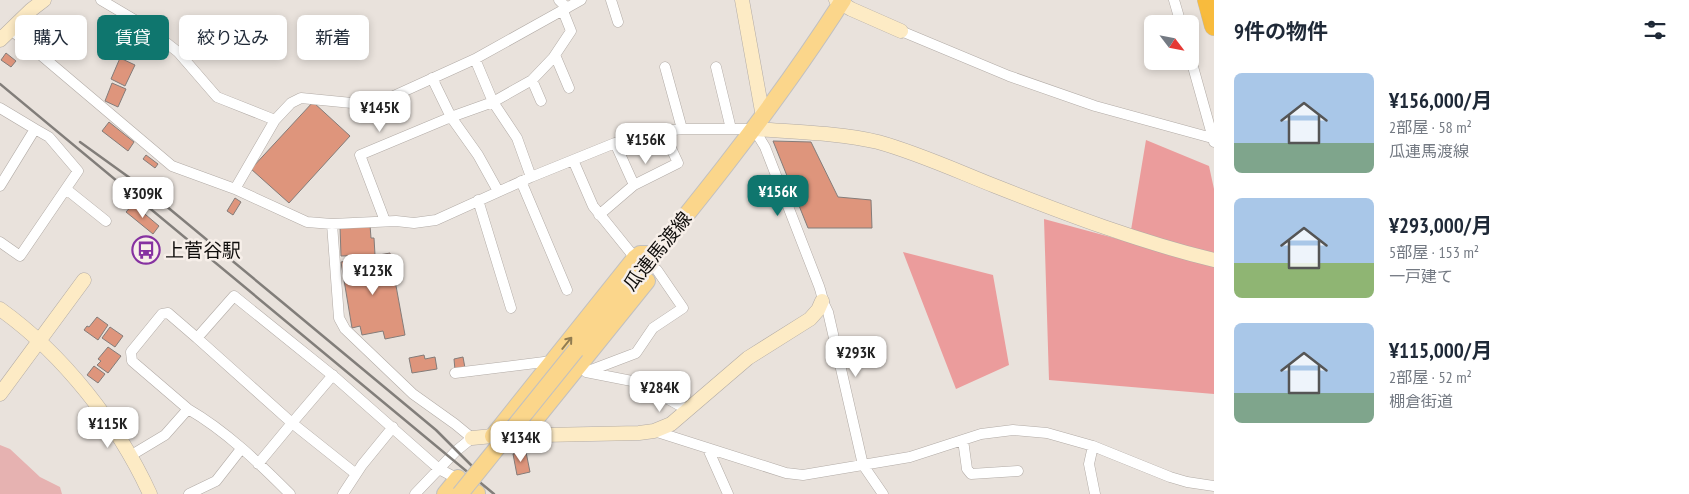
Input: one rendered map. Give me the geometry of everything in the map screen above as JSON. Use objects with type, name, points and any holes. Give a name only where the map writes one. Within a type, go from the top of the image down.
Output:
[{"type":"highway","points":[[1207,0],[1214,26]]},
{"type":"main road","name":"瓜連馬渡線","points":[[445,494],[459,486],[576,350],[656,262],[800,67],[840,1]]},
{"type":"main road","points":[[493,436],[636,258],[640,254],[656,262],[579,373],[523,435]]},
{"type":"street","points":[[44,0],[2,37],[172,166],[235,189],[307,222],[332,224],[385,221],[414,223],[436,220],[521,181],[615,143],[663,131],[731,129],[758,123],[877,142],[1165,248],[1214,260]]},
{"type":"street","points":[[100,0],[145,26],[178,52],[217,97],[275,120]]},
{"type":"street","points":[[385,221],[360,155],[451,117],[493,102],[532,80],[554,55],[571,31],[565,9],[559,0]]},
{"type":"street","points":[[235,189],[275,120],[291,103],[301,98],[362,104],[387,99],[475,59],[581,0]]},
{"type":"street","points":[[611,0],[618,22]]},
{"type":"street","points":[[742,0],[758,123],[765,147],[819,286],[822,301],[828,312],[862,465],[883,494]]},
{"type":"street","points":[[1174,0],[1178,15]]},
{"type":"street","points":[[840,1],[851,9],[1009,76],[1095,106],[1213,140]]},
{"type":"street","points":[[554,55],[569,88]]},
{"type":"street","points":[[475,59],[493,102],[517,138],[531,177]]},
{"type":"street","points":[[665,67],[682,129]]},
{"type":"street","points":[[716,67],[731,129]]},
{"type":"street","points":[[1194,70],[1213,140]]},
{"type":"street","points":[[432,78],[451,117],[478,155],[498,191]]},
{"type":"street","points":[[532,80],[542,101]]},
{"type":"street","points":[[0,108],[50,137],[78,171],[20,256],[0,242]]},
{"type":"street","points":[[0,186],[35,129]]},
{"type":"street","points":[[599,215],[634,185],[678,163],[663,131]]},
{"type":"street","points":[[615,143],[634,185]]},
{"type":"street","points":[[573,160],[592,206],[636,258]]},
{"type":"street","points":[[521,181],[567,290]]},
{"type":"street","points":[[66,189],[106,220]]},
{"type":"street","points":[[478,200],[511,308]]},
{"type":"street","points":[[332,224],[339,318],[345,329],[413,394],[472,438]]},
{"type":"street","points":[[579,373],[636,353],[653,328],[683,308],[656,262]]},
{"type":"street","points":[[0,394],[84,280]]},
{"type":"street","points":[[197,338],[234,296],[333,375],[459,486],[478,494]]},
{"type":"street","points":[[414,494],[456,451],[472,438],[523,435],[618,434],[654,431],[672,424],[748,358],[810,319],[818,310],[822,301]]},
{"type":"street","points":[[0,309],[38,342],[82,386],[101,411],[130,456],[150,494]]},
{"type":"street","points":[[290,494],[241,449],[204,419],[188,409],[132,361],[131,352],[162,314],[168,313],[292,422],[356,474]]},
{"type":"street","points":[[455,373],[552,361]]},
{"type":"street","points":[[579,373],[637,382],[688,410]]},
{"type":"street","points":[[258,464],[333,375]]},
{"type":"street","points":[[130,456],[165,436],[188,409]]},
{"type":"street","points":[[343,494],[356,474],[393,428]]},
{"type":"street","points":[[654,431],[786,473],[803,475],[910,457],[981,434],[1013,430],[1047,433],[1093,446],[1170,477],[1214,486]]},
{"type":"street","points":[[963,440],[967,470],[971,474],[1018,471]]},
{"type":"street","points":[[1093,446],[1089,464],[1095,494]]},
{"type":"street","points":[[190,494],[216,480],[241,449]]},
{"type":"street","points":[[708,449],[728,494]]},
{"type":"shaded area","points":[[1146,140],[1209,166],[1214,189],[1214,394],[1049,380],[1044,219],[1129,242]]},
{"type":"shaded area","points":[[903,252],[993,275],[1009,365],[956,389]]},
{"type":"shaded area","points":[[0,445],[10,449],[40,477],[60,487],[62,494],[0,494]]},
{"type":"building","points":[[6,53],[16,61],[11,67],[1,60]]},
{"type":"building","points":[[119,60],[124,60],[135,65],[125,86],[111,79]]},
{"type":"building","points":[[112,83],[126,89],[118,107],[105,101]]},
{"type":"building","points":[[313,102],[350,136],[289,203],[251,169]]},
{"type":"building","points":[[109,122],[134,142],[128,151],[102,131]]},
{"type":"building","points":[[773,141],[811,142],[838,197],[871,200],[872,228],[808,228]]},
{"type":"building","points":[[146,155],[158,164],[155,168],[143,159]]},
{"type":"building","points":[[235,198],[241,202],[233,215],[227,211]]},
{"type":"building","points":[[133,204],[159,226],[153,234],[126,212]]},
{"type":"building","points":[[370,225],[371,238],[374,238],[375,255],[341,256],[340,226]]},
{"type":"building","points":[[390,253],[405,335],[385,339],[383,331],[362,335],[360,326],[352,328],[341,262]]},
{"type":"building","points":[[97,317],[108,325],[98,340],[84,330]]},
{"type":"building","points":[[110,327],[123,336],[115,347],[102,338]]},
{"type":"building","points":[[108,347],[121,356],[108,373],[97,365],[101,361],[98,359]]},
{"type":"building","points":[[424,355],[425,359],[435,357],[437,369],[412,373],[409,358]]},
{"type":"building","points":[[463,357],[465,368],[455,370],[454,359]]},
{"type":"building","points":[[94,366],[105,374],[98,383],[87,375]]},
{"type":"building","points":[[526,452],[530,472],[517,475],[513,454]]},
{"type":"railway","points":[[0,84],[494,494]]},
{"type":"railway","points":[[80,142],[148,191],[282,302],[436,430],[477,471]]},
{"type":"place","name":"上菅谷駅","points":[[146,250]]}]
